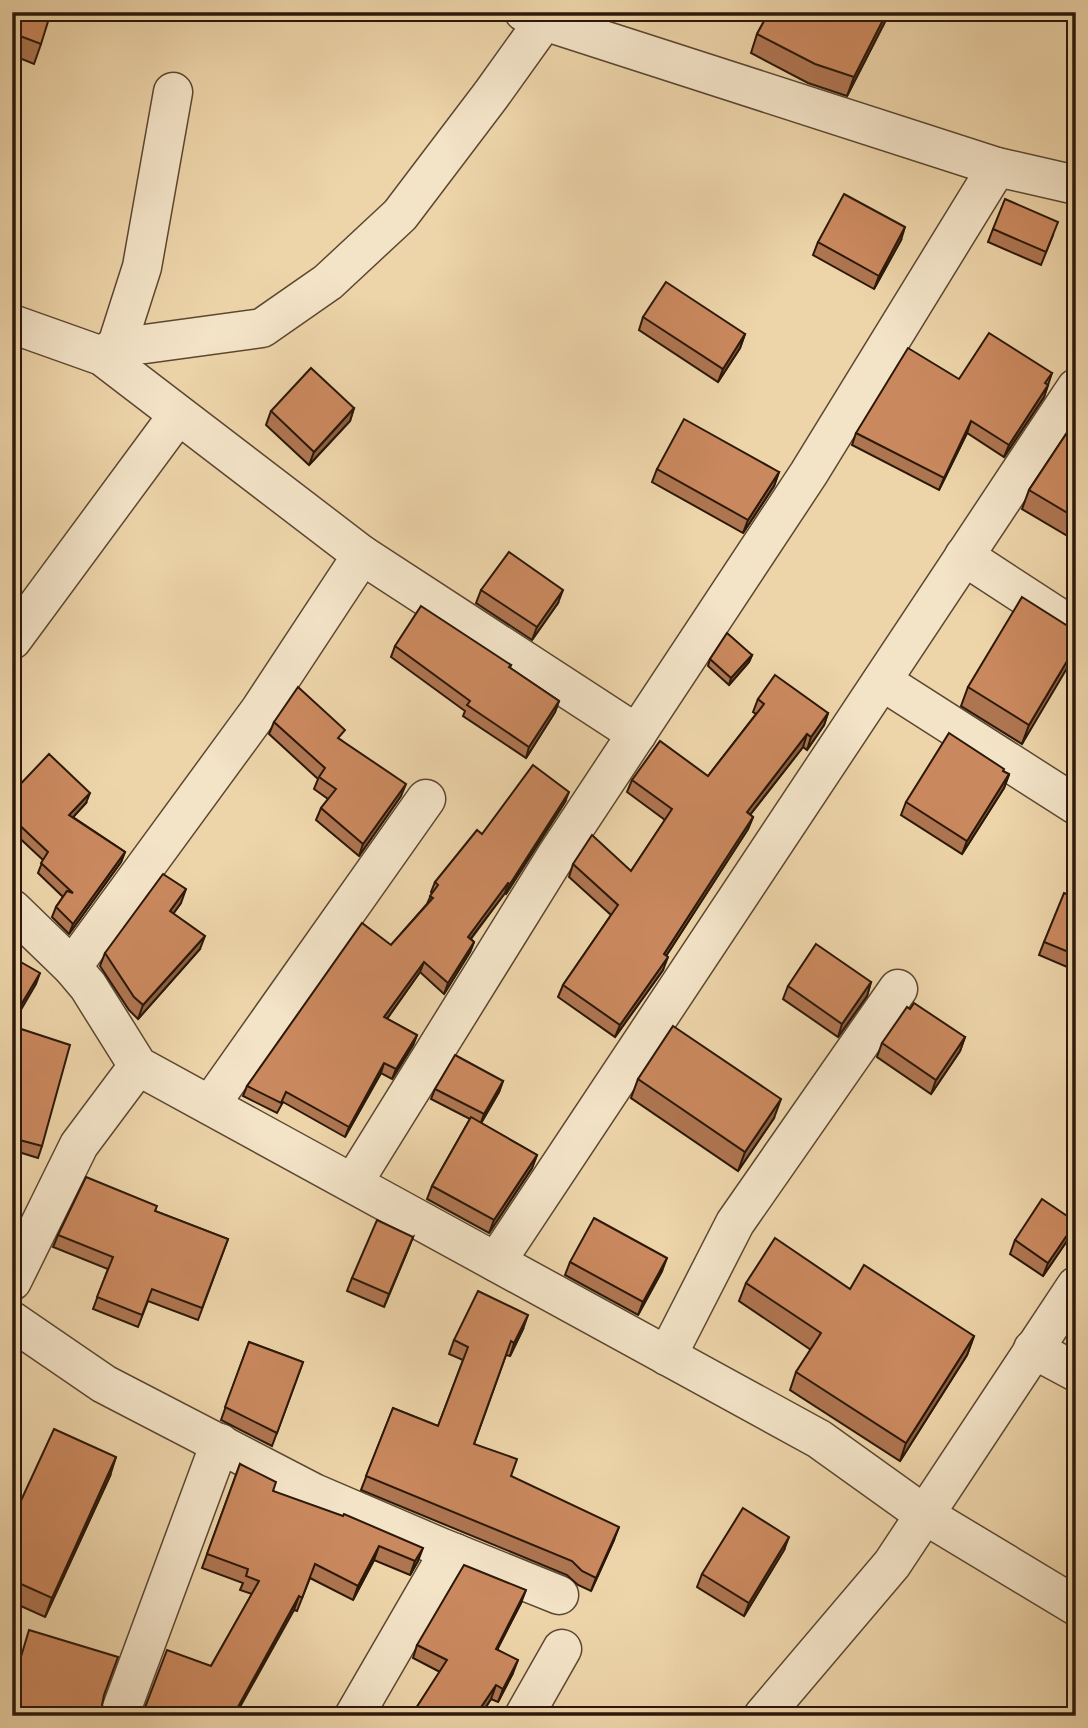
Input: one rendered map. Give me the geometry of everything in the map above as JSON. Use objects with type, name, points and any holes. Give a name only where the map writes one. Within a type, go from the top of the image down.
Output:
[{"type":"street","points":[[12,324],[109,351],[262,328],[328,282],[400,215],[491,95],[534,16],[997,167],[1076,184]]},
{"type":"street","points":[[109,351],[142,267],[173,92]]},
{"type":"street","points":[[353,1183],[556,856],[809,473],[997,167]]},
{"type":"street","points":[[109,351],[178,415],[362,555],[637,734]]},
{"type":"street","points":[[496,1262],[1076,388]]},
{"type":"street","points":[[12,640],[178,415]]},
{"type":"street","points":[[72,967],[260,710],[362,555]]},
{"type":"street","points":[[964,556],[1076,629]]},
{"type":"street","points":[[882,681],[1076,805]]},
{"type":"street","points":[[210,1105],[426,799]]},
{"type":"street","points":[[12,909],[88,986],[138,1066],[819,1439],[925,1515],[1076,1606]]},
{"type":"street","points":[[667,1356],[735,1223],[898,989]]},
{"type":"street","points":[[12,1281],[79,1145],[138,1066]]},
{"type":"street","points":[[763,1716],[892,1564],[1076,1286]]},
{"type":"street","points":[[12,1321],[104,1384],[314,1493],[559,1595]]},
{"type":"street","points":[[1033,1349],[1076,1373]]},
{"type":"street","points":[[120,1716],[220,1443]]},
{"type":"street","points":[[354,1716],[442,1564],[456,1553]]},
{"type":"street","points":[[524,1716],[562,1649]]},
{"type":"building","points":[[12,12],[51,12],[41,44],[12,33]]},
{"type":"building","points":[[769,12],[887,12],[854,77],[815,64],[757,34]]},
{"type":"building","points":[[844,194],[905,227],[879,276],[818,242]]},
{"type":"building","points":[[1005,199],[1058,222],[1046,252],[993,229]]},
{"type":"building","points":[[666,282],[745,334],[723,369],[643,317]]},
{"type":"building","points":[[989,333],[1052,373],[1045,383],[1048,385],[1009,445],[971,421],[944,478],[856,433],[908,348],[959,379]]},
{"type":"building","points":[[311,368],[354,408],[314,452],[271,411]]},
{"type":"building","points":[[684,419],[779,472],[748,520],[657,469]]},
{"type":"building","points":[[1076,419],[1076,518],[1029,490]]},
{"type":"building","points":[[509,552],[563,590],[537,627],[481,590]]},
{"type":"building","points":[[1022,597],[1076,629],[1076,646],[1029,725],[968,687]]},
{"type":"building","points":[[421,606],[511,665],[509,667],[559,701],[529,747],[467,705],[470,701],[395,646]]},
{"type":"building","points":[[727,633],[752,655],[731,678],[710,659]]},
{"type":"building","points":[[775,675],[828,713],[811,737],[807,734],[747,812],[753,817],[664,954],[668,957],[620,1025],[563,985],[618,905],[573,864],[592,835],[631,871],[672,809],[632,780],[660,741],[708,776],[764,704],[758,699]]},
{"type":"building","points":[[298,687],[345,730],[338,738],[406,784],[363,844],[321,808],[336,789],[319,777],[325,768],[274,722]]},
{"type":"building","points":[[949,733],[1009,774],[967,841],[906,802]]},
{"type":"building","points":[[49,754],[90,793],[69,815],[125,852],[73,924],[56,907],[67,891],[73,893],[41,863],[48,852],[12,818],[12,793]]},
{"type":"building","points":[[533,765],[569,792],[510,884],[508,883],[468,937],[474,942],[448,983],[424,962],[384,1017],[417,1035],[396,1069],[384,1063],[349,1127],[286,1092],[281,1103],[247,1086],[362,923],[391,945],[433,898],[430,896],[438,885],[435,882],[477,830],[482,834]]},
{"type":"building","points":[[163,874],[186,889],[170,911],[205,936],[143,1005],[134,997],[105,953]]},
{"type":"building","points":[[1064,893],[1076,898],[1076,955],[1044,942]]},
{"type":"building","points":[[816,944],[871,982],[842,1024],[788,986]]},
{"type":"building","points":[[12,957],[40,973],[12,1020]]},
{"type":"building","points":[[914,1003],[965,1037],[936,1080],[882,1043],[907,1007],[910,1009]]},
{"type":"building","points":[[12,1026],[70,1045],[42,1146],[12,1138]]},
{"type":"building","points":[[673,1026],[781,1099],[745,1152],[638,1079]]},
{"type":"building","points":[[455,1055],[503,1081],[484,1114],[435,1089]]},
{"type":"building","points":[[471,1117],[537,1155],[494,1220],[432,1186]]},
{"type":"building","points":[[86,1177],[157,1206],[155,1211],[228,1239],[202,1308],[152,1289],[142,1315],[97,1297],[113,1257],[58,1235]]},
{"type":"building","points":[[1042,1199],[1076,1222],[1048,1263],[1015,1240]]},
{"type":"building","points":[[594,1218],[667,1258],[643,1302],[570,1262]]},
{"type":"building","points":[[377,1220],[413,1237],[389,1294],[352,1278]]},
{"type":"building","points":[[775,1238],[850,1289],[864,1265],[974,1336],[906,1443],[796,1372],[821,1333],[746,1283]]},
{"type":"building","points":[[478,1291],[528,1315],[514,1343],[511,1341],[474,1444],[517,1459],[511,1476],[619,1527],[596,1578],[582,1571],[572,1561],[366,1476],[393,1408],[438,1426],[468,1347],[454,1340]]},
{"type":"building","points":[[249,1342],[303,1362],[277,1433],[225,1407]]},
{"type":"building","points":[[54,1429],[116,1457],[52,1598],[12,1580],[12,1520]]},
{"type":"building","points":[[240,1464],[276,1482],[273,1491],[343,1516],[344,1514],[423,1548],[415,1561],[379,1546],[358,1586],[315,1564],[302,1598],[299,1596],[233,1716],[140,1716],[167,1650],[211,1666],[259,1581],[246,1576],[248,1569],[207,1554]]},
{"type":"building","points":[[743,1508],[789,1537],[749,1603],[702,1574]]},
{"type":"building","points":[[464,1565],[526,1590],[496,1649],[518,1660],[503,1689],[496,1685],[475,1716],[411,1716],[447,1660],[417,1645]]},
{"type":"building","points":[[29,1630],[118,1657],[102,1705],[107,1716],[12,1716],[12,1657],[20,1660]]}]
